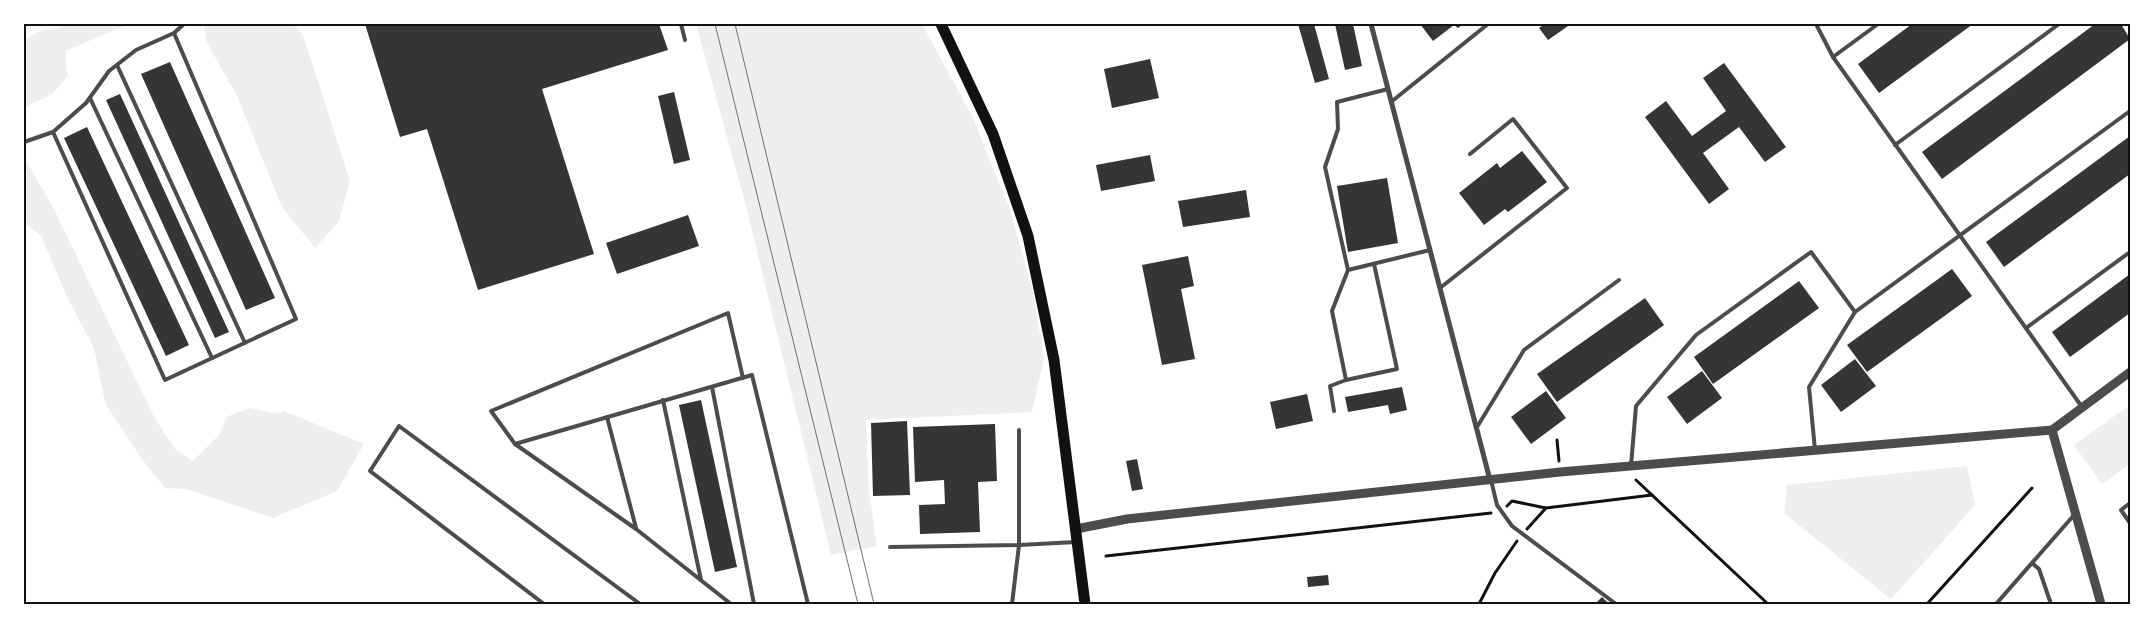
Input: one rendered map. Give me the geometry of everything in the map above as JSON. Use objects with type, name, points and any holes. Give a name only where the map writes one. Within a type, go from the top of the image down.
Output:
[{"type":"main road","points":[[941,24],[993,134],[1028,236],[1054,360],[1085,604]]},
{"type":"street","points":[[1371,24],[1490,480]]},
{"type":"street","points":[[1076,530],[1127,519],[1560,472],[2052,430],[2130,372]]},
{"type":"street","points":[[2052,430],[2101,604]]},
{"type":"lane","points":[[24,142],[53,132],[90,98],[109,71],[136,50],[174,33],[184,24]]},
{"type":"lane","points":[[681,24],[685,40]]},
{"type":"lane","points":[[1391,102],[1488,24]]},
{"type":"lane","points":[[1816,24],[1833,57],[2082,407]]},
{"type":"lane","points":[[1833,57],[1878,24]]},
{"type":"lane","points":[[1895,145],[2059,24]]},
{"type":"lane","points":[[53,132],[166,380],[296,320],[174,33]]},
{"type":"lane","points":[[117,65],[245,343]]},
{"type":"lane","points":[[1346,380],[1332,311],[1348,270],[1325,167],[1338,129],[1337,102],[1388,89]]},
{"type":"lane","points":[[90,98],[212,358]]},
{"type":"lane","points":[[1815,450],[1809,387],[1855,312],[2130,111]]},
{"type":"lane","points":[[1440,288],[1567,188],[1514,119],[1470,154]]},
{"type":"lane","points":[[1348,270],[1430,250]]},
{"type":"lane","points":[[1631,466],[1636,406],[1696,335],[1812,252],[1855,312]]},
{"type":"lane","points":[[2026,328],[2130,252]]},
{"type":"lane","points":[[1334,411],[1330,386],[1346,380],[1397,369],[1374,264]]},
{"type":"lane","points":[[1477,427],[1524,350],[1618,280]]},
{"type":"lane","points":[[731,604],[636,528],[515,444],[491,411],[728,313],[743,378]]},
{"type":"lane","points":[[515,444],[752,375],[808,604]]},
{"type":"lane","points":[[712,386],[754,604]]},
{"type":"lane","points":[[663,400],[701,580]]},
{"type":"lane","points":[[607,417],[636,528]]},
{"type":"lane","points":[[544,604],[370,471],[399,426],[640,604]]},
{"type":"lane","points":[[1012,604],[1020,545],[1019,430]]},
{"type":"lane","points":[[1490,480],[1504,518],[1522,534],[1616,604]]},
{"type":"lane","points":[[2130,503],[2121,510],[2130,523]]},
{"type":"lane","points":[[1997,604],[2075,513]]},
{"type":"lane","points":[[890,546],[1020,545],[1078,542]]},
{"type":"lane","points":[[2032,563],[2039,569],[2051,604]]},
{"type":"path","points":[[1557,440],[1560,472]]},
{"type":"path","points":[[1636,480],[1768,604]]},
{"type":"path","points":[[1927,604],[2032,488]]},
{"type":"path","points":[[1106,556],[1501,512],[1512,501],[1546,508],[1652,495]]},
{"type":"path","points":[[1479,604],[1495,573],[1522,534],[1546,508]]},
{"type":"shaded area","points":[[73,24],[127,25],[65,51],[68,76],[52,94],[24,108],[24,41],[38,32]]},
{"type":"shaded area","points":[[204,24],[293,24],[303,35],[350,181],[339,221],[315,248],[282,207],[237,96],[206,41]]},
{"type":"shaded area","points":[[696,24],[922,24],[972,116],[1009,207],[1033,291],[1044,358],[1032,412],[866,420],[869,490],[877,546],[831,555],[746,206]]},
{"type":"shaded area","points":[[24,157],[54,209],[155,419],[176,450],[193,461],[220,434],[226,417],[250,408],[276,414],[284,411],[364,444],[337,491],[273,518],[186,489],[165,488],[141,458],[105,403],[94,348],[69,301],[41,236],[24,222]]},
{"type":"shaded area","points":[[2130,405],[2130,464],[2102,484],[2074,445]]},
{"type":"shaded area","points":[[1967,466],[1975,505],[1891,599],[1784,513],[1787,485]]},
{"type":"building","points":[[365,24],[659,24],[668,50],[542,89],[594,254],[478,290],[427,129],[400,137]]},
{"type":"building","points":[[1298,24],[1314,24],[1329,79],[1315,83]]},
{"type":"building","points":[[1335,24],[1353,24],[1362,66],[1345,70]]},
{"type":"building","points":[[1420,24],[1463,24],[1458,28],[1454,25],[1433,41]]},
{"type":"building","points":[[1545,24],[1571,24],[1548,40],[1539,28]]},
{"type":"building","points":[[1912,24],[1973,24],[1879,93],[1858,64]]},
{"type":"building","points":[[2095,24],[2121,24],[2130,39],[1942,179],[1922,152]]},
{"type":"building","points":[[1150,59],[1159,98],[1112,108],[1104,69]]},
{"type":"building","points":[[170,62],[275,298],[246,310],[141,74]]},
{"type":"building","points":[[1724,63],[1786,147],[1765,162],[1739,127],[1703,153],[1729,189],[1709,204],[1645,117],[1666,101],[1692,136],[1726,111],[1703,78]]},
{"type":"building","points":[[674,92],[690,160],[674,164],[658,96]]},
{"type":"building","points":[[120,94],[229,332],[215,338],[106,100]]},
{"type":"building","points":[[87,127],[189,345],[166,356],[64,138]]},
{"type":"building","points":[[2130,136],[2130,174],[2004,267],[1986,242]]},
{"type":"building","points":[[1522,151],[1547,182],[1508,212],[1505,209],[1484,225],[1459,193],[1497,163],[1500,168]]},
{"type":"building","points":[[1150,155],[1155,181],[1101,191],[1096,165]]},
{"type":"building","points":[[1387,178],[1398,243],[1348,252],[1337,186]]},
{"type":"building","points":[[1246,190],[1250,217],[1183,227],[1178,201]]},
{"type":"building","points":[[688,215],[699,246],[617,274],[606,243]]},
{"type":"building","points":[[1188,256],[1194,286],[1181,289],[1195,359],[1162,365],[1142,265]]},
{"type":"building","points":[[1952,269],[1972,296],[1867,372],[1847,345]]},
{"type":"building","points":[[2130,274],[2130,313],[2070,357],[2052,332]]},
{"type":"building","points":[[1799,281],[1819,308],[1713,384],[1694,357]]},
{"type":"building","points":[[1645,298],[1664,325],[1557,402],[1537,374]]},
{"type":"building","points":[[1855,359],[1876,386],[1841,412],[1821,385]]},
{"type":"building","points":[[1702,371],[1722,398],[1687,424],[1667,397]]},
{"type":"building","points":[[1402,387],[1407,410],[1390,414],[1388,405],[1348,412],[1345,397]]},
{"type":"building","points":[[1546,391],[1566,418],[1531,444],[1511,417]]},
{"type":"building","points":[[1307,394],[1313,421],[1276,429],[1270,402]]},
{"type":"building","points":[[701,400],[737,567],[715,572],[679,405]]},
{"type":"building","points":[[907,421],[910,495],[873,496],[871,423]]},
{"type":"building","points":[[995,424],[997,481],[978,482],[980,532],[920,534],[919,505],[945,504],[944,480],[915,482],[913,427]]},
{"type":"building","points":[[1137,459],[1143,489],[1132,491],[1126,461]]},
{"type":"building","points":[[1328,575],[1329,585],[1308,587],[1307,577]]},
{"type":"building","points":[[1602,597],[1609,604],[1595,604]]},
{"type":"tram line","points":[[715,24],[858,604]]},
{"type":"tram line","points":[[735,24],[874,604]]}]
